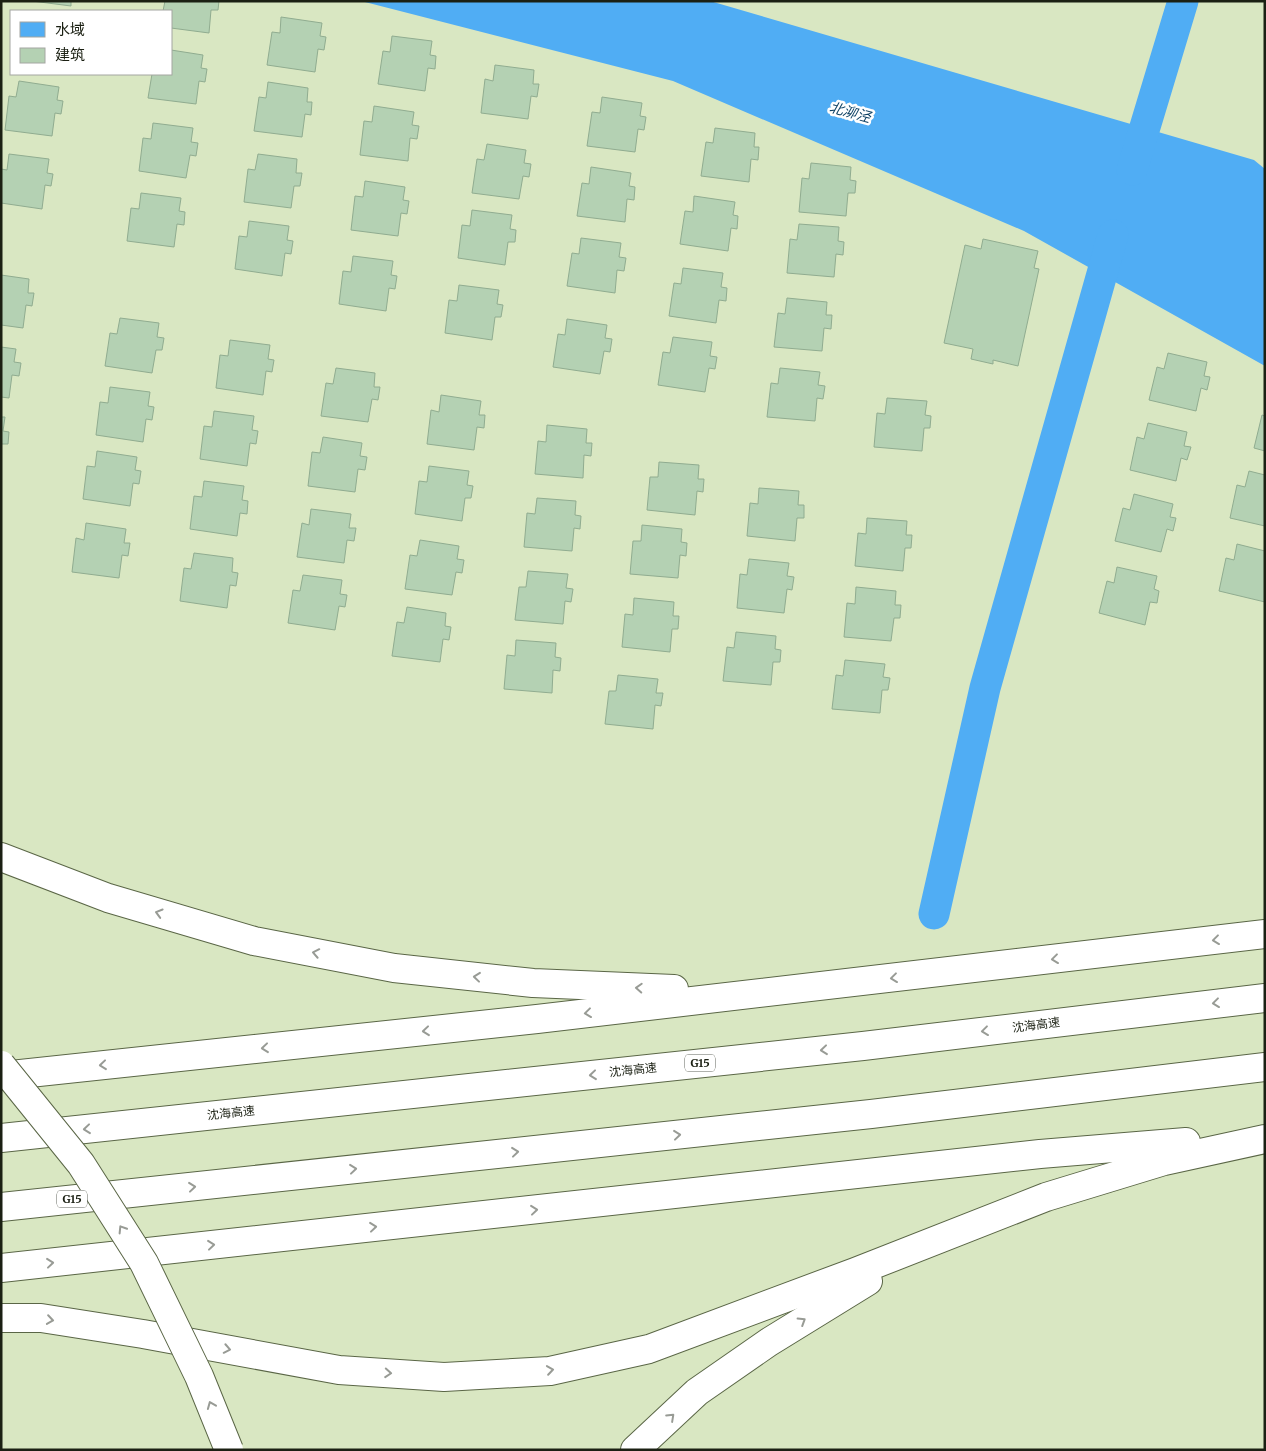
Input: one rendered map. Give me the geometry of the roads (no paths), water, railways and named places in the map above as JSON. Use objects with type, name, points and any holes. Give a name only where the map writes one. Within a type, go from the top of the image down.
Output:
[{"type":"highway","points":[[1,857],[108,898],[254,941],[394,968],[533,983],[659,989],[828,986]]},
{"type":"highway","points":[[1,1076],[547,1018],[1265,934]]},
{"type":"highway","name":"沈海高速","points":[[1,1138],[863,1046],[1265,998]]},
{"type":"highway","points":[[1,1065],[81,1164],[144,1263],[200,1376],[229,1450]]},
{"type":"highway","name":"G15","points":[[1,1207],[871,1114],[1265,1067]]},
{"type":"highway","points":[[1,1318],[41,1318],[143,1334],[339,1370],[444,1377],[550,1371],[649,1349],[846,1276],[968,1226],[1046,1197],[1164,1161],[1265,1137]]},
{"type":"highway","points":[[1,1268],[1040,1154],[1265,1137]]},
{"type":"highway","points":[[635,1450],[697,1392],[769,1342],[863,1284],[968,1226]]},
{"type":"water","name":"北泖泾","points":[[361,1],[710,1],[1254,160],[1265,169],[1265,366],[1024,231],[673,81]]},
{"type":"waterway","points":[[1132,170],[1183,1]]},
{"type":"waterway","points":[[934,914],[985,688],[1113,235]]}]
